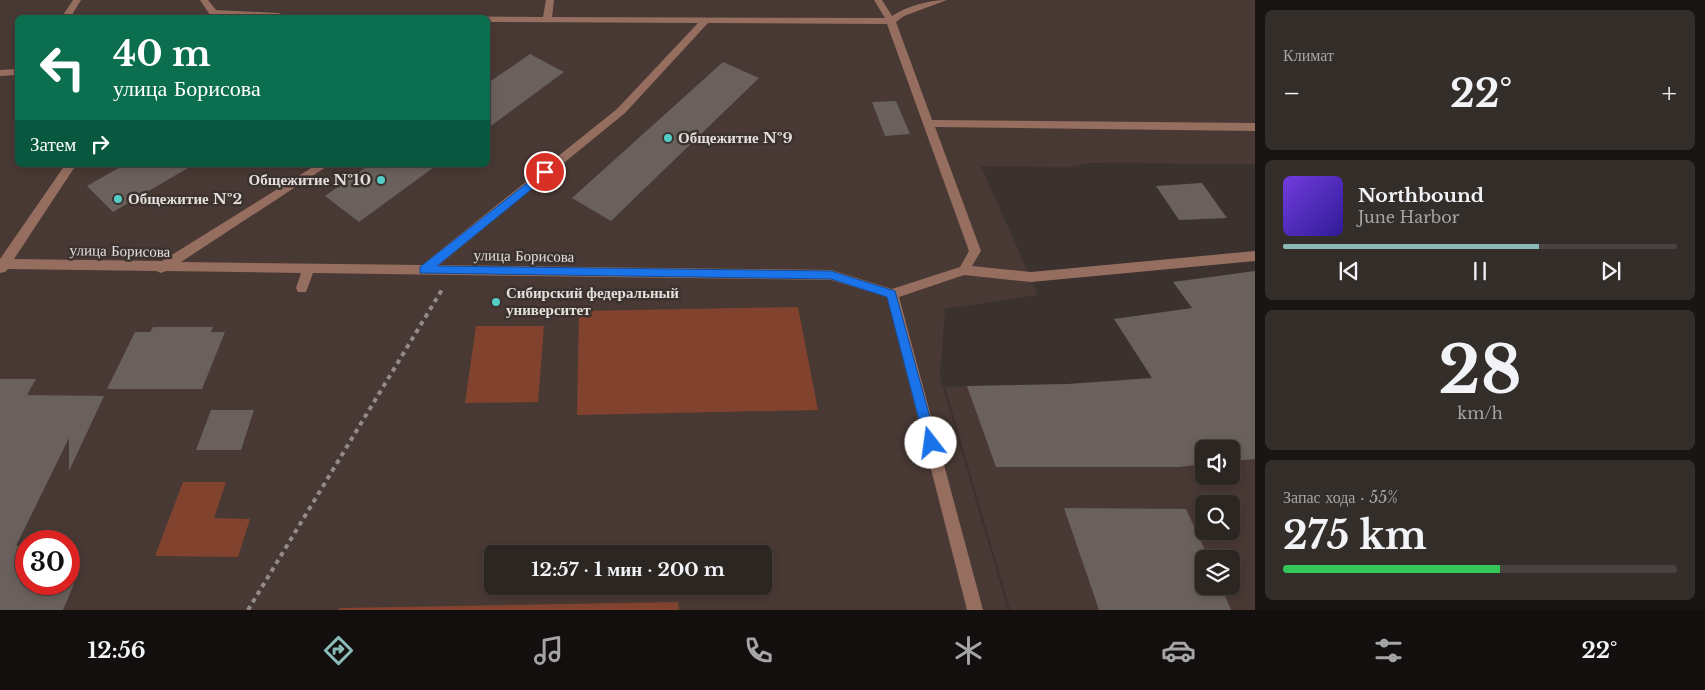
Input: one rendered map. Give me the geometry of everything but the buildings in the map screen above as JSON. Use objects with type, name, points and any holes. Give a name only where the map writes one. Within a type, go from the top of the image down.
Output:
[{"type":"street","points":[[67,15],[77,0]]},
{"type":"street","points":[[204,0],[214,12],[252,15]]},
{"type":"street","points":[[547,18],[550,0]]},
{"type":"street","points":[[878,0],[892,21],[975,251],[964,270]]},
{"type":"street","points":[[490,18],[892,21],[901,14],[944,0]]},
{"type":"street","points":[[424,270],[621,111],[706,20]]},
{"type":"street","points":[[0,72],[15,72]]},
{"type":"street","points":[[928,123],[1255,127]]},
{"type":"street","points":[[1,266],[71,167]]},
{"type":"street","points":[[161,268],[321,167]]},
{"type":"street","points":[[975,610],[892,294],[964,270],[1031,277],[1255,256]]},
{"type":"street","name":"улица Борисова","points":[[1,266],[831,275],[892,294]]},
{"type":"street","points":[[302,288],[308,269]]},
{"type":"path","points":[[248,610],[453,271]]},
{"type":"shaded area","name":"Сибирский федеральный университет","points":[[0,0],[1255,0],[1255,164],[1090,163],[1070,167],[981,166],[1038,295],[945,309],[940,378],[1008,610],[0,610]]},
{"type":"shaded area","points":[[798,307],[818,410],[577,415],[579,311]]},
{"type":"shaded area","points":[[476,326],[544,326],[538,402],[465,403]]},
{"type":"shaded area","points":[[1255,371],[1255,610],[1010,610],[945,387],[1068,384]]},
{"type":"shaded area","points":[[183,482],[226,482],[214,518],[250,519],[238,557],[155,556]]},
{"type":"shaded area","points":[[678,602],[679,610],[339,610],[339,608]]},
{"type":"place","name":"Общежитие №9","points":[[668,138]]},
{"type":"place","name":"Общежитие №10","points":[[381,180]]},
{"type":"place","name":"Общежитие №2","points":[[118,199]]},
{"type":"place","name":"Сибирский федеральный университет","points":[[496,302]]},
{"type":"route","points":[[545,172],[424,270],[831,275],[892,294],[931,443]]}]
